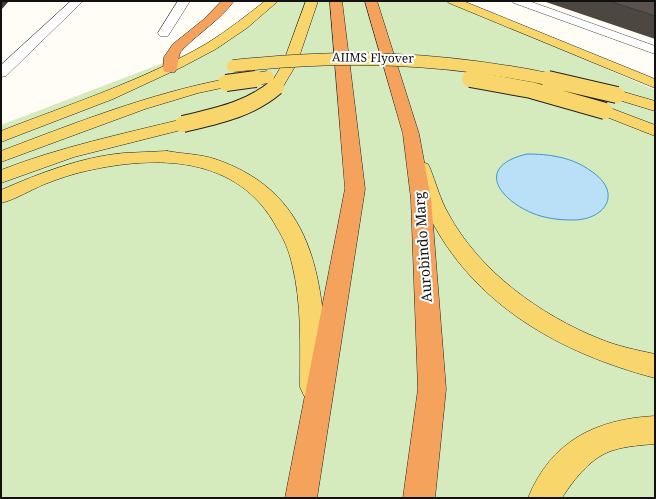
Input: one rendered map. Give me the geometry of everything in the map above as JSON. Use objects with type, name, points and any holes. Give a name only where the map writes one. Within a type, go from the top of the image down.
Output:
[{"type":"highway","points":[[170,69],[171,57],[178,47],[207,23],[228,1]]},
{"type":"highway","points":[[301,498],[355,189],[336,1]]},
{"type":"highway","name":"Aurobindo Marg","points":[[371,1],[411,134],[421,199],[432,389],[419,498]]},
{"type":"main road","points":[[1,137],[170,69],[222,40],[272,1]]},
{"type":"main road","points":[[1,177],[46,159],[76,150],[183,124],[248,105],[265,97],[276,87],[290,63],[312,1]]},
{"type":"main road","points":[[453,1],[655,84]]},
{"type":"main road","name":"AIIMS Flyover","points":[[217,69],[307,58],[382,57],[419,59],[464,63],[528,73],[655,106]]},
{"type":"main road","points":[[1,157],[143,103],[177,93],[226,83],[326,72],[420,73],[496,83],[560,98],[605,111],[655,131]]},
{"type":"main road","points":[[90,101],[191,74]]},
{"type":"main road","points":[[411,134],[438,215],[451,237],[489,282],[531,315],[556,330],[612,354],[655,366]]},
{"type":"main road","points":[[1,197],[81,166],[126,158],[161,157],[190,159],[211,163],[248,179],[263,190],[280,212],[298,245],[306,270],[310,298],[315,424]]},
{"type":"main road","points":[[544,498],[561,470],[581,452],[603,439],[632,432],[655,430]]},
{"type":"street","points":[[1,73],[77,1]]},
{"type":"street","points":[[164,33],[184,1]]},
{"type":"street","points":[[518,1],[655,50]]},
{"type":"green space","points":[[279,1],[451,1],[655,90],[655,498],[1,498],[1,125],[189,53]]},
{"type":"water","points":[[527,154],[560,157],[584,166],[601,179],[607,188],[608,196],[606,204],[601,211],[593,216],[571,220],[541,216],[520,207],[509,199],[502,191],[497,182],[497,174],[501,166],[511,159]]},
{"type":"building","points":[[609,1],[655,1],[655,16]]}]
